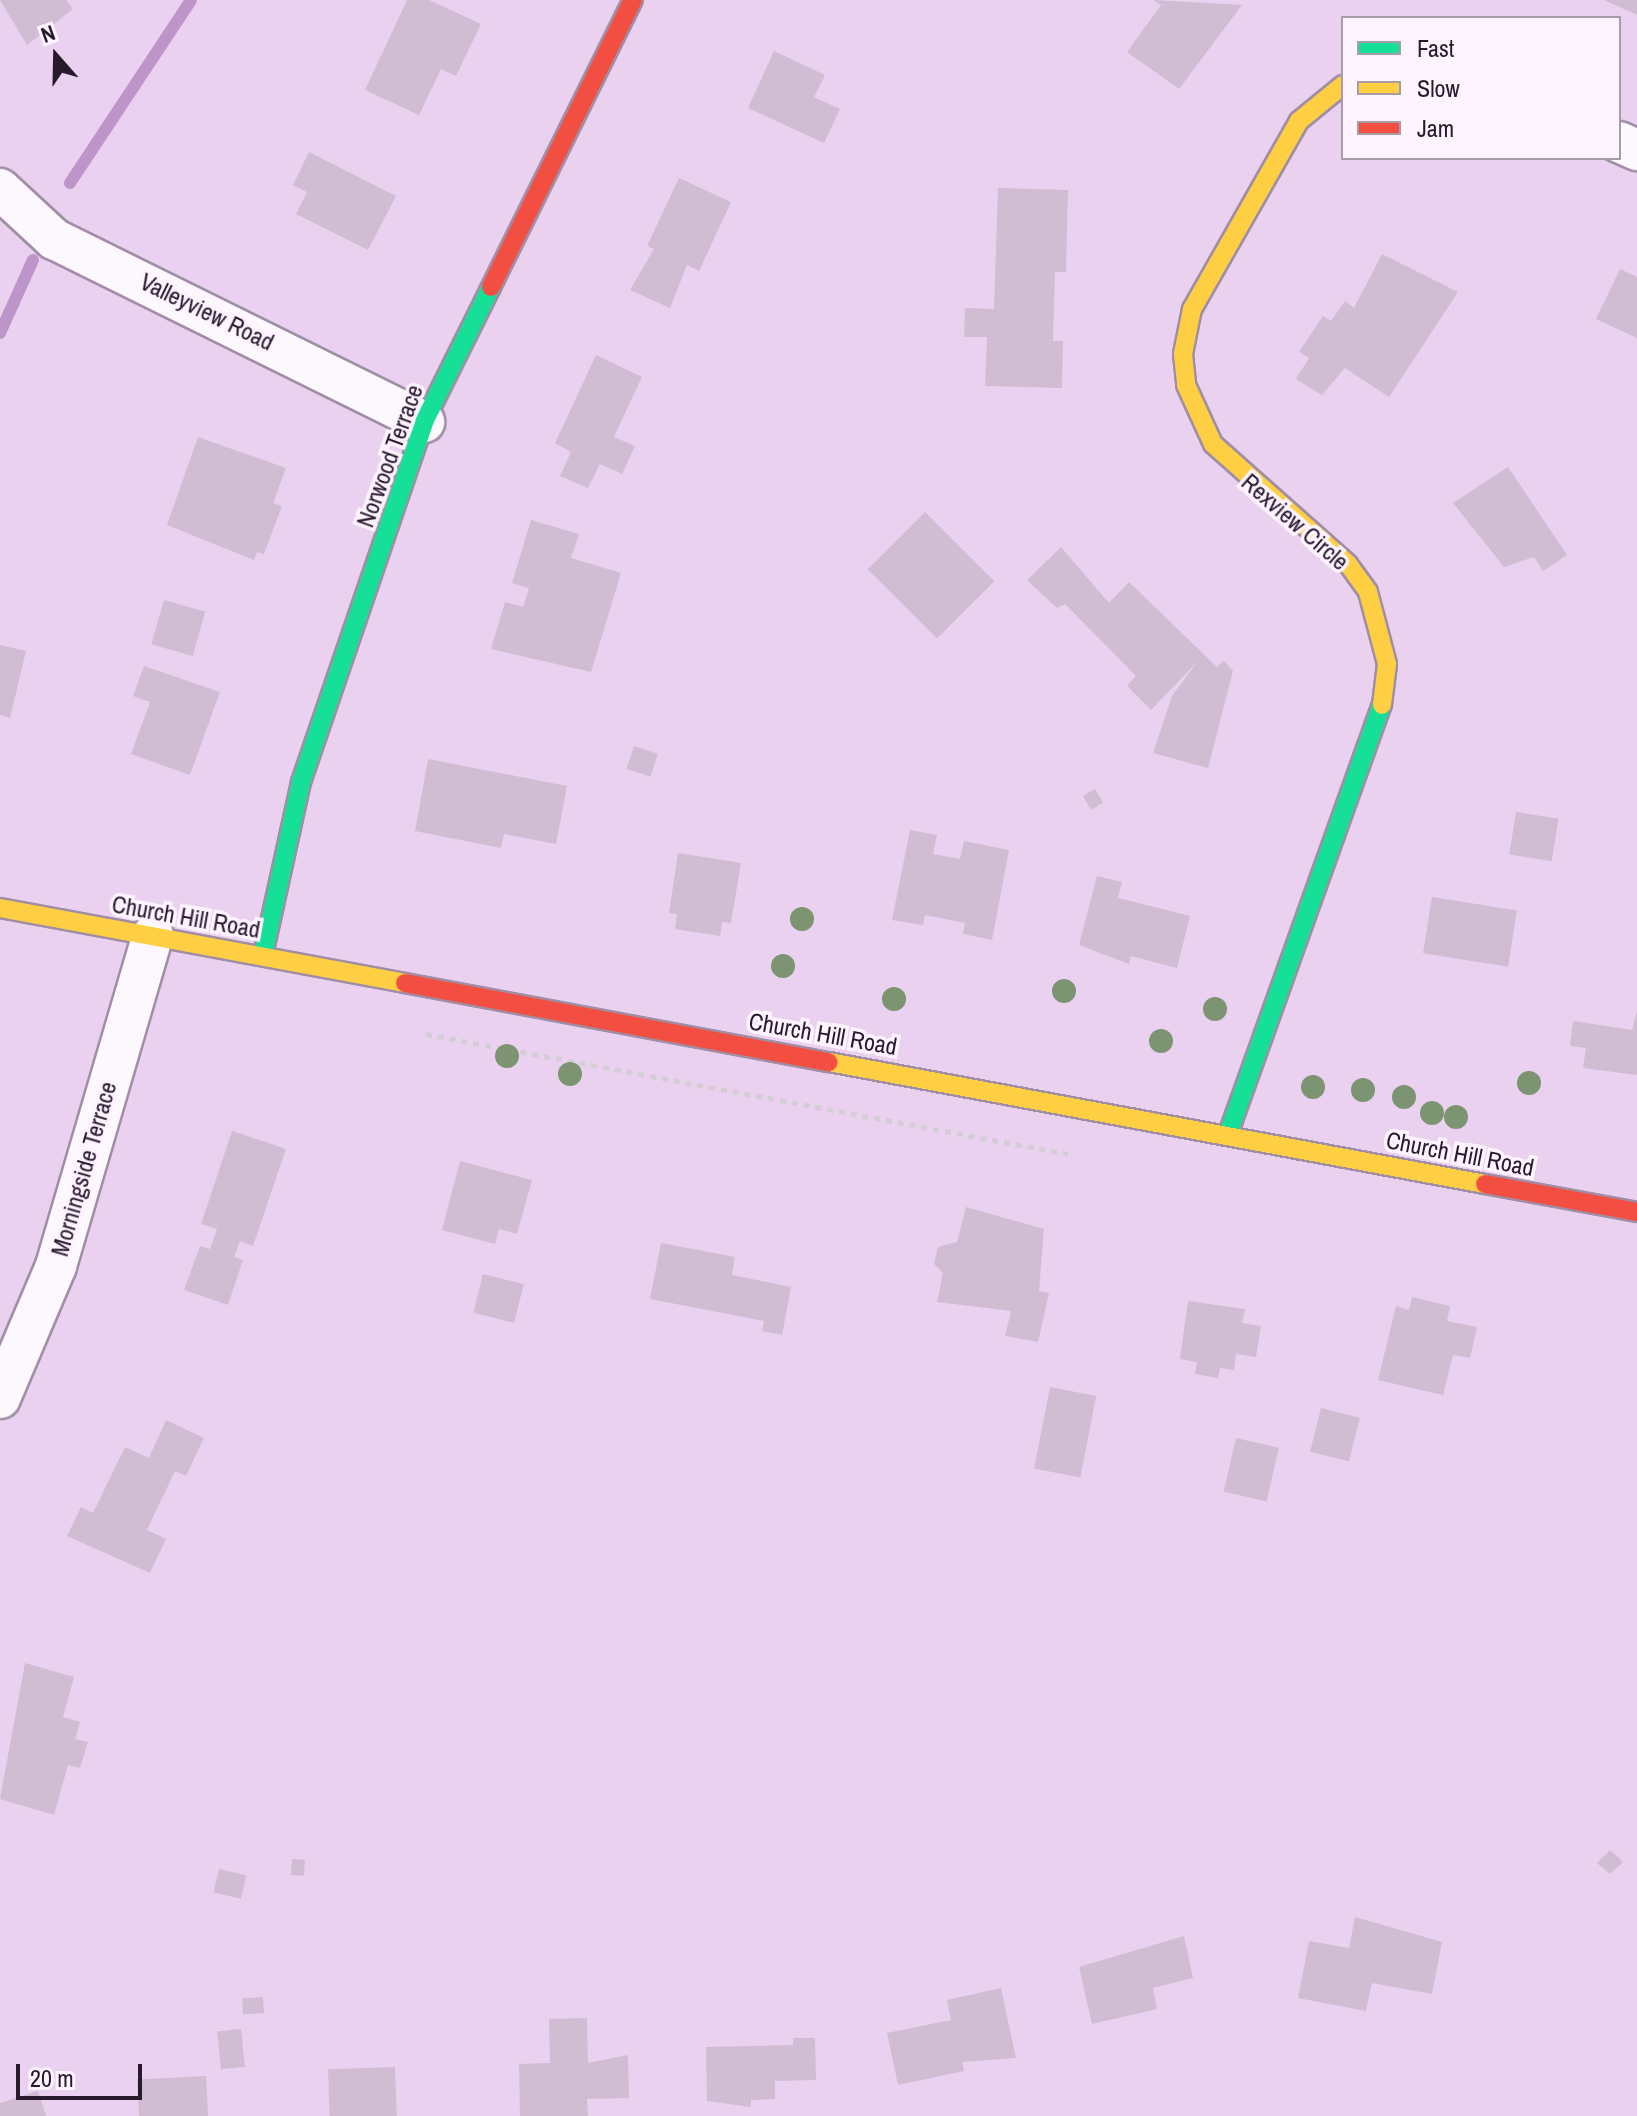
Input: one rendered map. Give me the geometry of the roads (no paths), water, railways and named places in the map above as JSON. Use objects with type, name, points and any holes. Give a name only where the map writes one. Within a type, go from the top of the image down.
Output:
[{"type":"street","name":"Norwood Terrace","points":[[263,955],[301,782],[424,422],[633,0]]},
{"type":"street","name":"Rexview Circle","points":[[1228,1134],[1386,695],[1387,664],[1368,592],[1348,564],[1213,444],[1186,385],[1183,354],[1192,309],[1299,121],[1341,87]]},
{"type":"street","name":"Valleyview Road","points":[[0,189],[54,239],[424,422]]},
{"type":"street","name":"Church Hill Road","points":[[0,908],[1637,1212]]},
{"type":"street","name":"Morningside Terrace","points":[[0,1398],[56,1266],[153,935]]},
{"type":"waterway","points":[[70,183],[191,0]]},
{"type":"waterway","points":[[0,333],[33,260]]}]
